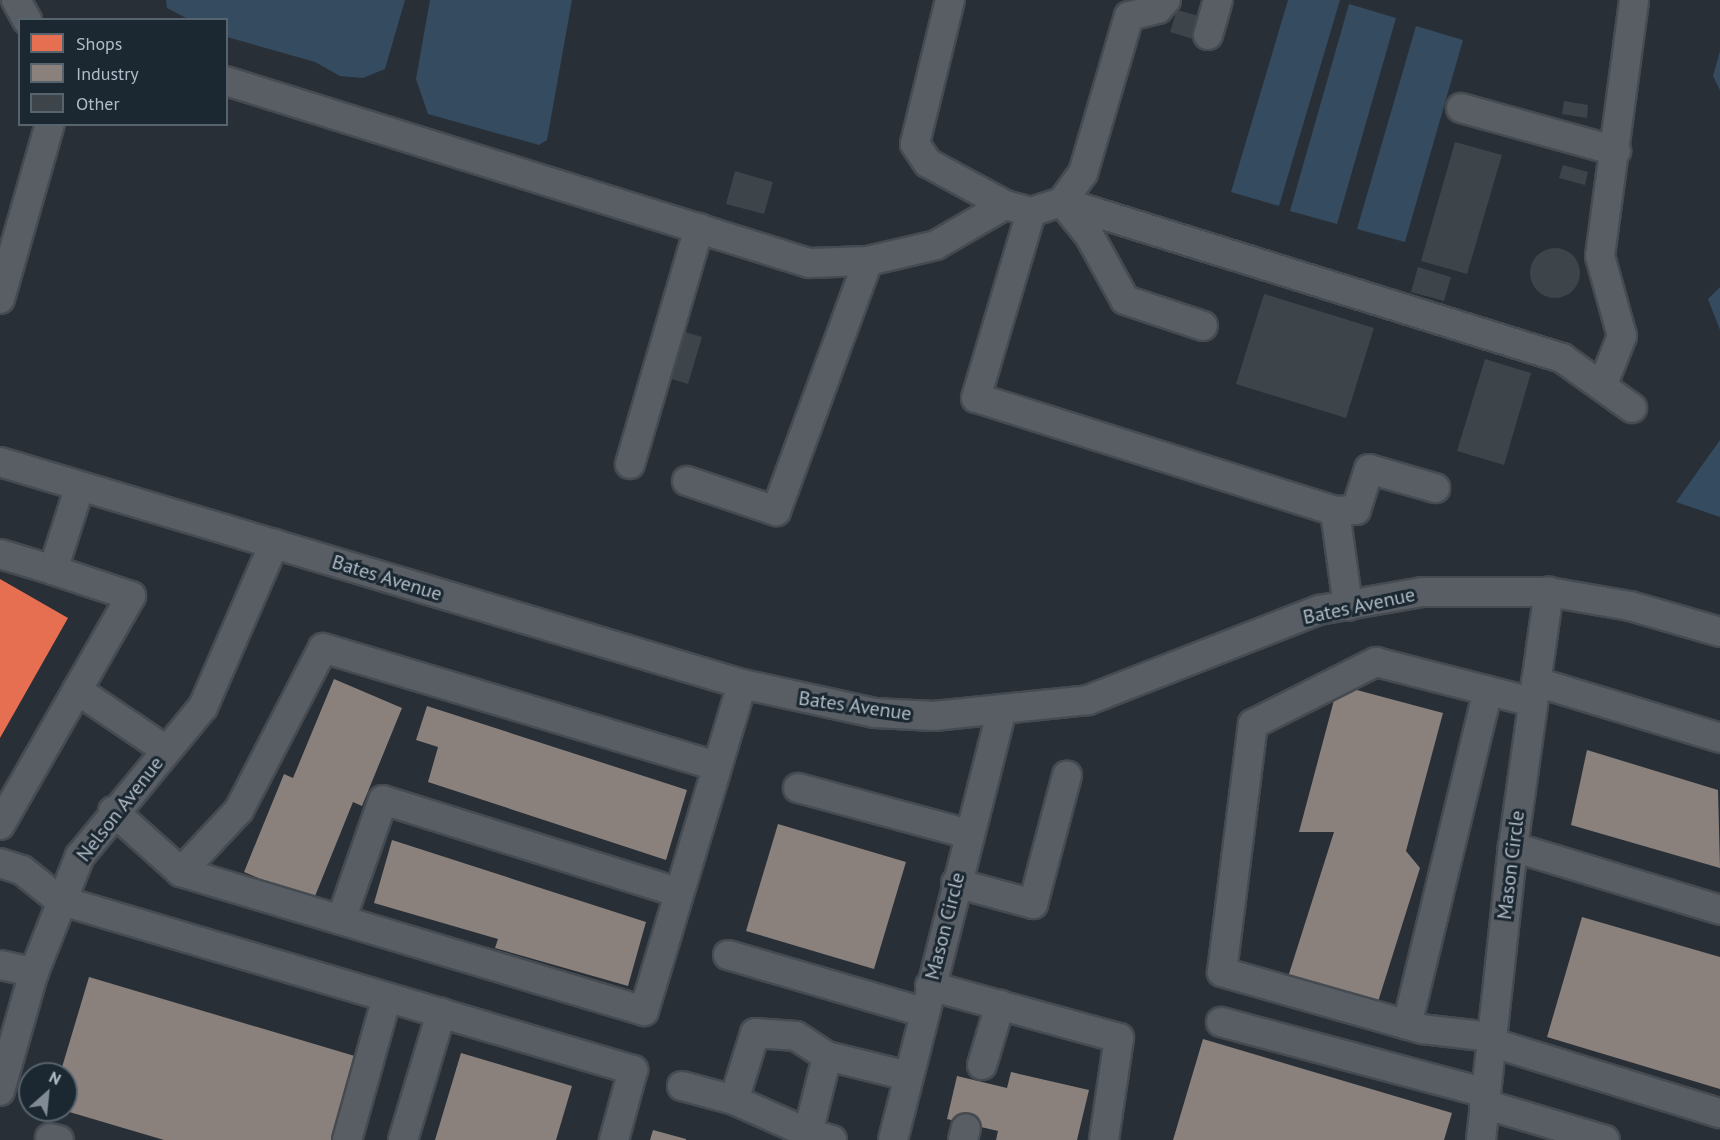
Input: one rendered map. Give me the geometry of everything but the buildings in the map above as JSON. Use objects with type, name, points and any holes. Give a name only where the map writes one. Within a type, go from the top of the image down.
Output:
[{"type":"street","points":[[16,0],[26,18]]},
{"type":"street","points":[[950,0],[915,144],[928,163],[1018,209]]},
{"type":"street","points":[[1062,202],[1083,173],[1129,8],[1158,9],[1166,0]]},
{"type":"street","points":[[1208,35],[1218,0]]},
{"type":"street","points":[[1603,384],[1622,336],[1600,256],[1616,151],[1634,0]]},
{"type":"street","points":[[228,82],[809,263],[868,261],[936,244],[1018,209],[1062,202],[1562,358],[1603,384],[1632,408]]},
{"type":"street","points":[[1461,108],[1616,151]]},
{"type":"street","points":[[0,299],[49,126]]},
{"type":"street","points":[[1062,202],[1089,235],[1125,300],[1203,326]]},
{"type":"street","points":[[1018,209],[976,398],[1335,511],[1356,510],[1369,469],[1435,488]]},
{"type":"street","points":[[630,464],[699,228]]},
{"type":"street","points":[[687,481],[776,511],[868,261]]},
{"type":"street","name":"Bates Avenue","points":[[0,462],[742,684],[875,713],[1001,712],[1088,700],[1319,610],[1422,592],[1549,592],[1720,632]]},
{"type":"street","points":[[53,570],[80,486]]},
{"type":"street","points":[[1335,511],[1348,606]]},
{"type":"street","name":"Nelson Avenue","points":[[0,1091],[34,972],[59,900],[80,856],[112,812],[202,707],[274,543]]},
{"type":"street","points":[[0,554],[131,596],[0,825]]},
{"type":"street","name":"Mason Circle","points":[[1481,1140],[1513,847],[1549,592]]},
{"type":"street","points":[[181,872],[239,810],[323,648],[716,766]]},
{"type":"street","points":[[1720,738],[1534,692],[1488,690],[1376,662],[1252,724],[1222,972],[1407,1025],[1491,1040],[1720,1113]]},
{"type":"street","points":[[112,812],[181,872],[644,1011],[742,684]]},
{"type":"street","points":[[77,690],[166,750]]},
{"type":"street","points":[[1407,1025],[1488,690]]},
{"type":"street","name":"Mason Circle","points":[[893,1140],[1001,712]]},
{"type":"street","points":[[956,883],[1033,904],[1067,775]]},
{"type":"street","points":[[798,788],[969,834]]},
{"type":"street","points":[[341,920],[383,800],[679,893]]},
{"type":"street","points":[[1513,847],[1720,910]]},
{"type":"street","points":[[0,863],[22,870],[59,900],[633,1070],[614,1140]]},
{"type":"street","points":[[728,955],[927,999],[1000,1005],[1119,1038],[1104,1140]]},
{"type":"street","points":[[0,965],[34,972]]},
{"type":"street","points":[[346,1140],[387,997]]},
{"type":"street","points":[[982,1065],[1000,1005]]},
{"type":"street","points":[[403,1140],[441,1013]]},
{"type":"street","points":[[1221,1022],[1485,1098],[1605,1140]]},
{"type":"street","points":[[734,1100],[755,1033],[796,1036],[827,1056],[908,1076]]},
{"type":"street","points":[[682,1086],[734,1100],[820,1136],[827,1056]]},
{"type":"water","points":[[166,0],[405,0],[385,69],[363,78],[340,76],[315,62],[228,37],[228,18],[186,18],[167,8]]},
{"type":"water","points":[[430,0],[572,0],[547,140],[539,145],[428,114],[416,79]]},
{"type":"water","points":[[1288,0],[1340,0],[1279,206],[1231,192]]},
{"type":"water","points":[[1349,4],[1396,18],[1337,224],[1290,211]]},
{"type":"water","points":[[1416,26],[1463,40],[1405,242],[1357,229]]},
{"type":"water","points":[[1720,51],[1720,90],[1713,76]]},
{"type":"water","points":[[1720,287],[1720,330],[1708,299]]},
{"type":"water","points":[[1720,440],[1720,517],[1676,502]]}]
